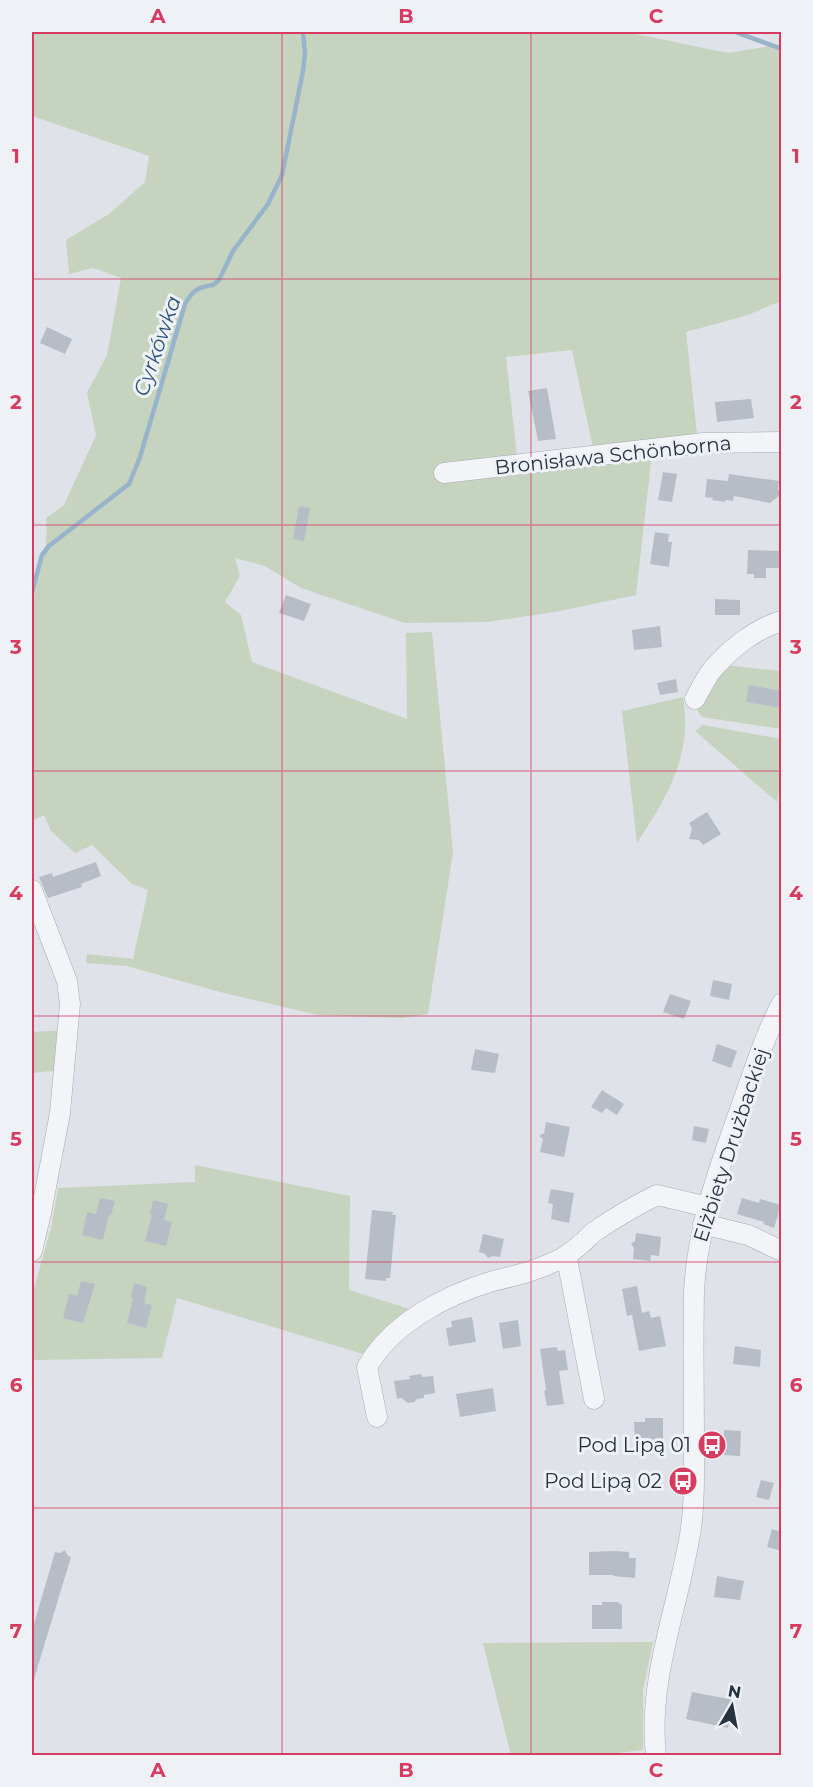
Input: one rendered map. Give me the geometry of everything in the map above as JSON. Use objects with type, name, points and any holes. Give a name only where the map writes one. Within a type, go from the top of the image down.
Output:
[{"type":"street","name":"Bronisława Schönborna","points":[[444,473],[704,443],[782,442]]},
{"type":"street","points":[[695,699],[711,671],[729,653],[754,634],[773,623],[782,621]]},
{"type":"street","points":[[32,890],[67,981],[70,1004],[60,1113],[32,1251]]},
{"type":"street","name":"Elżbiety Drużbackiej","points":[[656,1755],[654,1727],[657,1690],[685,1560],[693,1506],[694,1291],[699,1246],[705,1215],[765,1038],[782,1003]]},
{"type":"street","points":[[377,1417],[367,1367],[378,1349],[413,1319],[453,1296],[492,1282],[529,1273],[564,1257],[628,1209],[657,1195],[782,1251]]},
{"type":"street","points":[[564,1257],[568,1264],[594,1399]]},
{"type":"green space","points":[[32,32],[626,32],[728,53],[781,44],[781,301],[748,315],[686,332],[697,434],[593,448],[572,350],[506,357],[517,457],[652,453],[636,595],[555,612],[487,622],[405,623],[301,588],[265,566],[235,558],[240,576],[225,602],[241,615],[252,662],[407,719],[406,633],[432,632],[453,852],[428,1014],[402,1018],[318,1015],[220,992],[127,966],[86,963],[87,954],[133,959],[148,890],[132,884],[92,845],[75,853],[51,831],[44,815],[32,821],[32,583],[45,552],[46,518],[64,505],[96,435],[87,393],[107,355],[121,278],[93,268],[69,274],[66,240],[109,214],[145,182],[149,156],[32,116]]},
{"type":"green space","points":[[723,665],[781,671],[781,729],[702,717],[697,710],[698,698]]},
{"type":"green space","points":[[683,697],[685,718],[681,757],[667,792],[637,843],[622,711]]},
{"type":"green space","points":[[703,725],[781,739],[782,773],[777,802],[695,731]]},
{"type":"green space","points":[[65,1030],[61,1070],[32,1073],[32,1032]]},
{"type":"green space","points":[[195,1165],[350,1196],[349,1290],[413,1310],[373,1342],[363,1354],[177,1298],[162,1358],[32,1360],[32,1295],[51,1228],[58,1188],[195,1182]]},
{"type":"green space","points":[[653,1642],[643,1690],[643,1750],[592,1756],[511,1755],[483,1643]]},
{"type":"building","points":[[47,327],[72,339],[65,354],[40,343]]},
{"type":"building","points":[[547,388],[556,439],[538,441],[528,391]]},
{"type":"building","points":[[751,399],[754,418],[717,422],[715,402]]},
{"type":"building","points":[[663,472],[677,474],[672,502],[658,500]]},
{"type":"building","points":[[729,474],[779,481],[778,489],[781,494],[770,503],[734,496],[733,501],[725,500],[725,502],[705,497],[707,479],[728,481]]},
{"type":"building","points":[[299,506],[310,508],[304,541],[293,539]]},
{"type":"building","points":[[655,532],[669,534],[668,542],[672,542],[669,567],[650,564]]},
{"type":"building","points":[[748,550],[782,551],[782,568],[766,568],[766,578],[754,578],[754,574],[747,574]]},
{"type":"building","points":[[286,595],[311,604],[304,621],[279,613]]},
{"type":"building","points":[[715,599],[740,600],[740,615],[715,615]]},
{"type":"building","points":[[660,626],[662,647],[634,650],[632,630]]},
{"type":"building","points":[[676,679],[678,692],[660,695],[657,683]]},
{"type":"building","points":[[749,685],[782,691],[782,708],[746,702]]},
{"type":"building","points":[[707,812],[721,834],[703,845],[699,840],[689,839],[692,829],[689,823]]},
{"type":"building","points":[[96,862],[101,876],[81,884],[82,887],[48,898],[39,877],[52,873],[53,877]]},
{"type":"building","points":[[713,980],[732,984],[729,1000],[710,996]]},
{"type":"building","points":[[670,994],[691,1001],[684,1019],[663,1012]]},
{"type":"building","points":[[717,1044],[737,1051],[731,1068],[712,1061]]},
{"type":"building","points":[[475,1049],[499,1054],[495,1073],[471,1070]]},
{"type":"building","points":[[602,1090],[624,1104],[617,1115],[606,1108],[602,1113],[591,1107]]},
{"type":"building","points":[[546,1122],[570,1127],[564,1157],[540,1152],[543,1139],[539,1136],[544,1133]]},
{"type":"building","points":[[694,1126],[709,1129],[706,1143],[692,1140]]},
{"type":"building","points":[[551,1189],[574,1193],[569,1223],[551,1219],[553,1204],[548,1203]]},
{"type":"building","points":[[100,1198],[115,1201],[111,1215],[109,1214],[103,1240],[82,1235],[87,1212],[96,1214]]},
{"type":"building","points":[[742,1198],[759,1203],[760,1199],[781,1205],[774,1228],[763,1224],[764,1222],[737,1214]]},
{"type":"building","points":[[153,1200],[168,1204],[164,1220],[172,1222],[166,1246],[145,1241],[152,1215],[150,1214]]},
{"type":"building","points":[[372,1210],[393,1212],[392,1215],[396,1215],[390,1278],[386,1278],[386,1281],[365,1279]]},
{"type":"building","points":[[636,1233],[661,1237],[659,1256],[651,1255],[650,1261],[633,1259],[634,1248],[631,1244],[635,1241]]},
{"type":"building","points":[[483,1234],[504,1239],[500,1257],[488,1258],[479,1252]]},
{"type":"building","points":[[81,1281],[95,1284],[83,1323],[63,1318],[69,1294],[77,1296]]},
{"type":"building","points":[[134,1283],[147,1287],[144,1303],[152,1305],[146,1328],[127,1323]]},
{"type":"building","points":[[637,1286],[642,1313],[649,1311],[651,1318],[660,1316],[666,1346],[639,1351],[632,1315],[627,1316],[622,1289]]},
{"type":"building","points":[[472,1317],[476,1342],[449,1346],[446,1328],[452,1327],[451,1321]]},
{"type":"building","points":[[518,1320],[521,1346],[503,1349],[499,1323]]},
{"type":"building","points":[[735,1346],[761,1350],[760,1367],[733,1364]]},
{"type":"building","points":[[557,1347],[558,1351],[565,1350],[568,1370],[559,1371],[564,1404],[547,1406],[540,1349]]},
{"type":"building","points":[[421,1374],[422,1377],[433,1376],[435,1393],[424,1395],[424,1398],[408,1403],[401,1398],[397,1399],[394,1381],[410,1379],[409,1376]]},
{"type":"building","points":[[493,1388],[496,1411],[460,1417],[456,1394]]},
{"type":"building","points":[[645,1418],[663,1418],[663,1443],[635,1444],[634,1422],[645,1422]]},
{"type":"building","points":[[724,1430],[741,1431],[740,1456],[723,1455]]},
{"type":"building","points":[[761,1480],[774,1483],[769,1500],[756,1497]]},
{"type":"building","points":[[772,1529],[782,1532],[782,1551],[767,1547]]},
{"type":"building","points":[[65,1550],[71,1557],[34,1679],[32,1678],[32,1631],[55,1552],[60,1553]]},
{"type":"building","points":[[589,1552],[629,1552],[629,1558],[636,1558],[635,1578],[589,1575]]},
{"type":"building","points":[[717,1576],[744,1581],[740,1600],[714,1597]]},
{"type":"building","points":[[602,1602],[622,1604],[622,1629],[592,1629],[592,1605],[602,1605]]},
{"type":"building","points":[[692,1692],[734,1700],[728,1728],[686,1719]]},
{"type":"waterway","name":"Cyrkówka","points":[[32,592],[42,555],[49,546],[129,484],[140,457],[185,304],[196,290],[213,285],[219,280],[233,251],[268,204],[282,175],[303,71],[305,53],[303,32]]},
{"type":"waterway","points":[[735,32],[782,49]]},
{"type":"place","name":"Pod Lipą 01","points":[[712,1445]]},
{"type":"place","name":"Pod Lipą 02","points":[[683,1481]]}]
